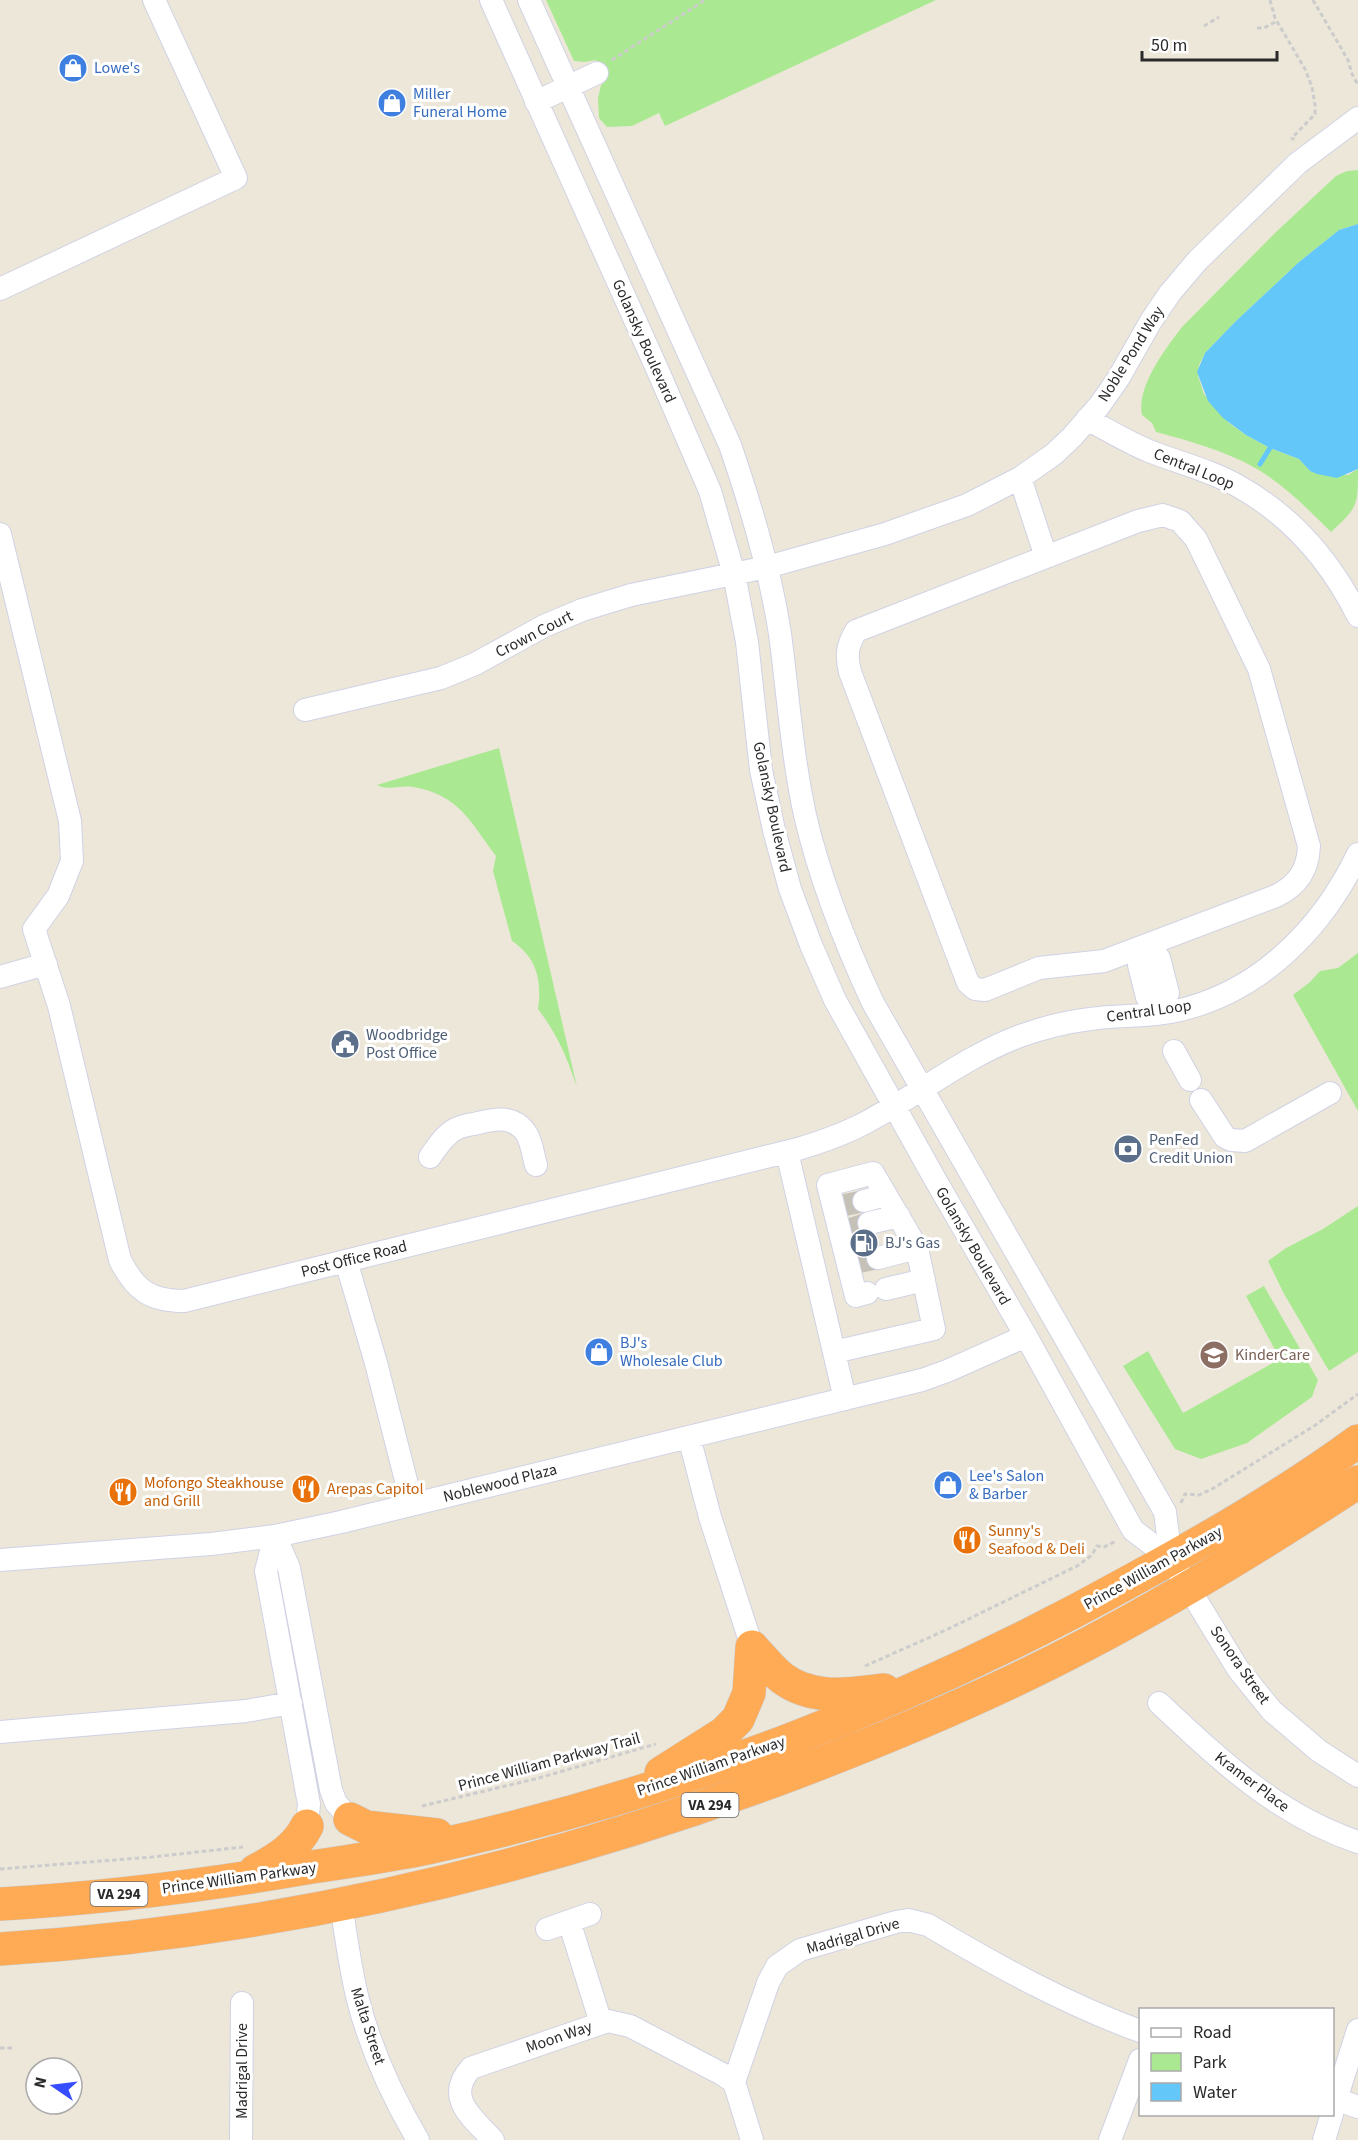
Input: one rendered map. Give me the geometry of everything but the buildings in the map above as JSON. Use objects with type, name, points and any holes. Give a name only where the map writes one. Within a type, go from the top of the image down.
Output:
[{"type":"highway","name":"Prince William Parkway","points":[[0,1904],[129,1893],[238,1880],[399,1853],[539,1820],[630,1794],[788,1740],[919,1686],[1032,1634],[1171,1559],[1258,1508],[1358,1442]]},
{"type":"highway","name":"Prince William Parkway","points":[[0,1949],[157,1934],[341,1904],[425,1886],[534,1858],[733,1797],[863,1748],[1086,1645],[1188,1589],[1358,1482]]},
{"type":"highway","points":[[752,1647],[784,1679],[814,1692],[834,1695],[919,1686]]},
{"type":"highway","points":[[630,1794],[735,1724],[749,1693],[752,1647]]},
{"type":"highway","points":[[350,1819],[372,1828],[466,1838]]},
{"type":"highway","points":[[238,1880],[289,1850],[307,1826]]},
{"type":"street","points":[[0,290],[236,178],[154,0]]},
{"type":"street","name":"Golansky Boulevard","points":[[491,0],[710,491],[734,574],[747,642],[761,770],[774,830],[790,889],[811,945],[835,1000],[1026,1336],[1133,1530],[1171,1559]]},
{"type":"street","name":"Golansky Boulevard","points":[[529,0],[730,445],[748,496],[767,567],[780,633],[793,748],[806,816],[820,868],[842,930],[873,1003],[924,1088],[1165,1512],[1171,1559],[1188,1589]]},
{"type":"street","points":[[536,102],[597,73]]},
{"type":"street","name":"Noble Pond Way","points":[[767,567],[885,534],[967,505],[1020,478],[1054,454],[1088,419],[1118,379],[1151,321],[1170,293],[1198,260],[1299,163],[1358,118]]},
{"type":"street","name":"Central Loop","points":[[1088,419],[1144,449],[1216,476],[1260,499],[1301,534],[1318,553],[1337,577],[1358,616]]},
{"type":"street","points":[[1020,478],[1046,557]]},
{"type":"street","points":[[1163,515],[1180,521],[1196,539],[1260,669],[1309,846],[1308,860],[1301,877],[1289,889],[1144,946],[1104,961],[1039,968],[985,990],[975,989],[968,983],[850,672],[847,656],[849,643],[856,631],[1138,521],[1163,515]]},
{"type":"street","name":"Post Office Road","points":[[0,534],[70,821],[72,861],[58,896],[34,929],[61,1014],[120,1260],[129,1277],[153,1297],[168,1301],[184,1301],[787,1152],[832,1138],[894,1106]]},
{"type":"street","name":"Crown Court","points":[[305,710],[441,678],[476,664],[544,626],[582,610],[631,595],[767,567]]},
{"type":"street","name":"Central Loop","points":[[894,1106],[978,1055],[1021,1035],[1056,1025],[1091,1019],[1157,1014],[1202,1004],[1232,992],[1275,964],[1301,939],[1340,886],[1358,854]]},
{"type":"street","points":[[1144,946],[1159,958],[1168,993],[1157,1014]]},
{"type":"street","points":[[0,977],[46,964]]},
{"type":"street","points":[[1174,1051],[1190,1080]]},
{"type":"street","points":[[1201,1100],[1225,1137],[1245,1141],[1330,1093]]},
{"type":"street","points":[[430,1157],[444,1139],[457,1128],[487,1120],[506,1119],[516,1123],[530,1139],[536,1165]]},
{"type":"street","points":[[787,1152],[845,1399]]},
{"type":"street","points":[[834,1352],[934,1329],[924,1280],[917,1248],[873,1173],[828,1185],[849,1217],[862,1262],[856,1296],[924,1280]]},
{"type":"street","points":[[805,1233],[849,1217],[886,1195]]},
{"type":"street","points":[[849,1217],[899,1216]]},
{"type":"street","points":[[862,1262],[917,1248]]},
{"type":"street","points":[[346,1261],[376,1363],[412,1504]]},
{"type":"street","name":"Noblewood Plaza","points":[[0,1560],[211,1544],[275,1536],[922,1380],[1026,1336]]},
{"type":"street","points":[[689,1437],[710,1517],[752,1647]]},
{"type":"street","points":[[275,1536],[266,1571],[309,1804],[307,1826]]},
{"type":"street","points":[[275,1536],[289,1568],[332,1790],[336,1803],[350,1819]]},
{"type":"street","name":"Sonora Street","points":[[1188,1589],[1239,1669],[1272,1712],[1319,1751],[1358,1776]]},
{"type":"street","points":[[0,1732],[246,1711],[291,1703]]},
{"type":"street","name":"Kramer Place","points":[[1159,1703],[1214,1754],[1263,1794],[1316,1826],[1358,1842]]},
{"type":"street","name":"Malta Street","points":[[341,1904],[352,1972],[367,2029],[384,2075],[418,2140]]},
{"type":"street","points":[[547,1929],[580,1918],[601,2022]]},
{"type":"street","name":"Madrigal Drive","points":[[734,2082],[768,1983],[777,1966],[800,1950],[908,1920],[928,1925],[1039,1988],[1103,2018],[1139,2031]]},
{"type":"street","name":"Madrigal Drive","points":[[242,2002],[242,2140]]},
{"type":"street","name":"Moon Way","points":[[493,2140],[466,2111],[461,2101],[462,2083],[471,2068],[601,2022],[615,2022],[630,2026],[734,2082]]},
{"type":"street","points":[[1334,2103],[1358,2030]]},
{"type":"street","points":[[1110,2140],[1139,2063]]},
{"type":"street","points":[[734,2082],[752,2140]]},
{"type":"street","points":[[1334,2106],[1358,2107]]},
{"type":"street","points":[[1324,2140],[1330,2116]]},
{"type":"path","points":[[597,73],[614,58],[705,0]]},
{"type":"path","points":[[1270,0],[1277,21],[1305,69],[1312,87],[1315,114],[1292,138],[1294,140]]},
{"type":"path","points":[[1313,0],[1348,60],[1358,85]]},
{"type":"path","points":[[1204,26],[1219,17]]},
{"type":"path","points":[[1257,28],[1264,28],[1277,21]]},
{"type":"path","points":[[1183,1502],[1185,1494],[1199,1495],[1212,1489],[1314,1426],[1358,1394]]},
{"type":"path","points":[[860,1668],[1037,1586],[1086,1560],[1094,1553],[1097,1546],[1104,1547]]},
{"type":"path","name":"Prince William Parkway Trail","points":[[412,1808],[546,1777],[663,1742]]},
{"type":"path","points":[[0,1869],[247,1847]]},
{"type":"path","points":[[0,2048],[15,2048]]},
{"type":"green space","points":[[546,0],[936,0],[665,126],[659,113],[632,126],[607,127],[599,118],[598,98],[601,85],[605,82],[596,60],[574,61]]},
{"type":"green space","points":[[1358,170],[1358,224],[1339,230],[1299,262],[1236,321],[1205,353],[1199,365],[1198,376],[1204,394],[1229,423],[1246,435],[1270,448],[1299,459],[1310,471],[1348,475],[1358,469],[1358,491],[1355,505],[1347,517],[1331,532],[1287,490],[1257,469],[1220,452],[1156,432],[1152,423],[1142,415],[1141,404],[1143,392],[1154,368],[1182,327],[1275,233],[1336,176],[1347,171]]},
{"type":"green space","points":[[499,748],[577,1087],[561,1046],[538,1009],[539,989],[536,970],[527,955],[512,941],[493,871],[496,856],[471,821],[453,803],[442,796],[413,787],[385,788],[377,785]]},
{"type":"green space","points":[[1358,953],[1358,1111],[1293,995],[1320,971],[1338,968]]},
{"type":"green space","points":[[1358,1206],[1358,1352],[1329,1371],[1283,1292],[1268,1261]]},
{"type":"green space","points":[[1264,1286],[1318,1380],[1312,1397],[1247,1443],[1201,1459],[1175,1449],[1123,1366],[1148,1351],[1183,1413],[1280,1359],[1246,1296]]},
{"type":"water","points":[[1358,224],[1358,469],[1337,478],[1310,471],[1299,459],[1270,448],[1246,435],[1223,418],[1208,401],[1197,372],[1205,353],[1299,262],[1339,230]]},
{"type":"waterway","points":[[1260,464],[1270,448]]},
{"type":"tunnel","points":[[845,1205],[864,1201]]},
{"type":"tunnel","points":[[851,1229],[869,1223]]},
{"type":"tunnel","points":[[859,1262],[878,1258]]},
{"type":"place","name":"Lowe's","points":[[73,68]]},
{"type":"place","name":"Miller Funeral Home","points":[[392,103]]},
{"type":"place","name":"Woodbridge Post Office","points":[[345,1044]]},
{"type":"place","name":"PenFed Credit Union","points":[[1128,1149]]},
{"type":"place","name":"BJ's Gas","points":[[864,1243]]},
{"type":"place","name":"BJ's Wholesale Club","points":[[599,1352]]},
{"type":"place","name":"KinderCare","points":[[1214,1355]]},
{"type":"place","name":"Lee's Salon & Barber","points":[[948,1485]]},
{"type":"place","name":"Arepas Capitol","points":[[306,1489]]},
{"type":"place","name":"Mofongo Steakhouse and Grill","points":[[123,1492]]},
{"type":"place","name":"Sunny's Seafood & Deli","points":[[967,1540]]}]
